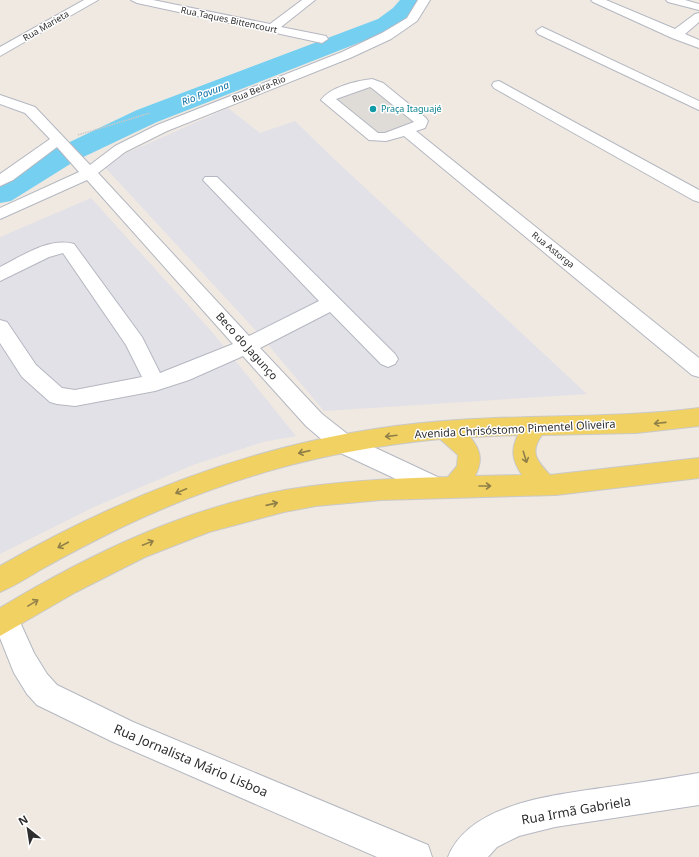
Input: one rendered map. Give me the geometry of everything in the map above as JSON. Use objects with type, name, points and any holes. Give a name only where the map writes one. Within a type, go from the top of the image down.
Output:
[{"type":"main road","name":"Avenida Chrisóstomo Pimentel Oliveira","points":[[0,580],[74,540],[142,507],[210,479],[261,462],[342,443],[444,430],[657,423],[699,417]]},
{"type":"main road","points":[[536,426],[526,439],[523,448],[524,458],[533,473],[545,485]]},
{"type":"main road","points":[[444,430],[465,446],[471,462],[467,473],[446,486]]},
{"type":"main road","points":[[3,622],[81,575],[131,550],[171,534],[229,514],[285,501],[346,493],[446,486],[545,485],[699,468]]},
{"type":"street","name":"Rua Marieta","points":[[0,52],[92,0]]},
{"type":"street","name":"Rua Taques Bittencourt","points":[[137,0],[322,39]]},
{"type":"street","points":[[271,29],[309,0]]},
{"type":"street","name":"Rua Beira-Rio","points":[[0,214],[87,171],[120,149],[150,134],[346,55],[408,23],[419,11],[424,0]]},
{"type":"street","points":[[597,0],[699,44]]},
{"type":"street","points":[[672,0],[699,7]]},
{"type":"street","points":[[676,35],[699,16]]},
{"type":"street","points":[[542,31],[699,106]]},
{"type":"street","points":[[364,84],[375,84],[421,121],[420,125],[407,131],[386,137],[374,137],[328,99],[364,84]]},
{"type":"street","points":[[499,85],[699,197]]},
{"type":"street","name":"Beco do Jagunço","points":[[0,99],[30,110],[248,346],[314,420],[342,443],[446,486]]},
{"type":"street","name":"Rua Astorga","points":[[407,131],[699,369]]},
{"type":"street","points":[[0,181],[27,163],[46,147],[61,143]]},
{"type":"street","points":[[211,180],[388,359]]},
{"type":"street","points":[[0,275],[51,250],[62,247],[68,248],[103,295],[135,342],[155,383]]},
{"type":"street","points":[[0,327],[29,371],[57,396],[75,398],[155,383],[182,374],[248,346],[331,303]]},
{"type":"street","name":"Rua Jornalista Mário Lisboa","points":[[3,622],[24,663],[37,684],[47,695],[123,732],[416,857]]},
{"type":"street","name":"Rua Irmã Gabriela","points":[[464,857],[486,836],[514,821],[555,811],[699,789]]},
{"type":"shaded area","name":"Praça Itaguajé","points":[[369,86],[414,122],[385,134],[376,132],[336,99]]},
{"type":"shaded area","points":[[228,108],[260,133],[295,121],[587,394],[324,411],[259,334],[102,164]]},
{"type":"shaded area","points":[[91,198],[213,333],[296,436],[263,442],[193,465],[94,507],[0,554],[0,237]]},
{"type":"waterway","name":"Rio Pavuna","points":[[0,194],[65,155],[147,116],[386,24],[401,13],[411,0]]},
{"type":"place","name":"Praça Itaguajé","points":[[373,109]]}]
